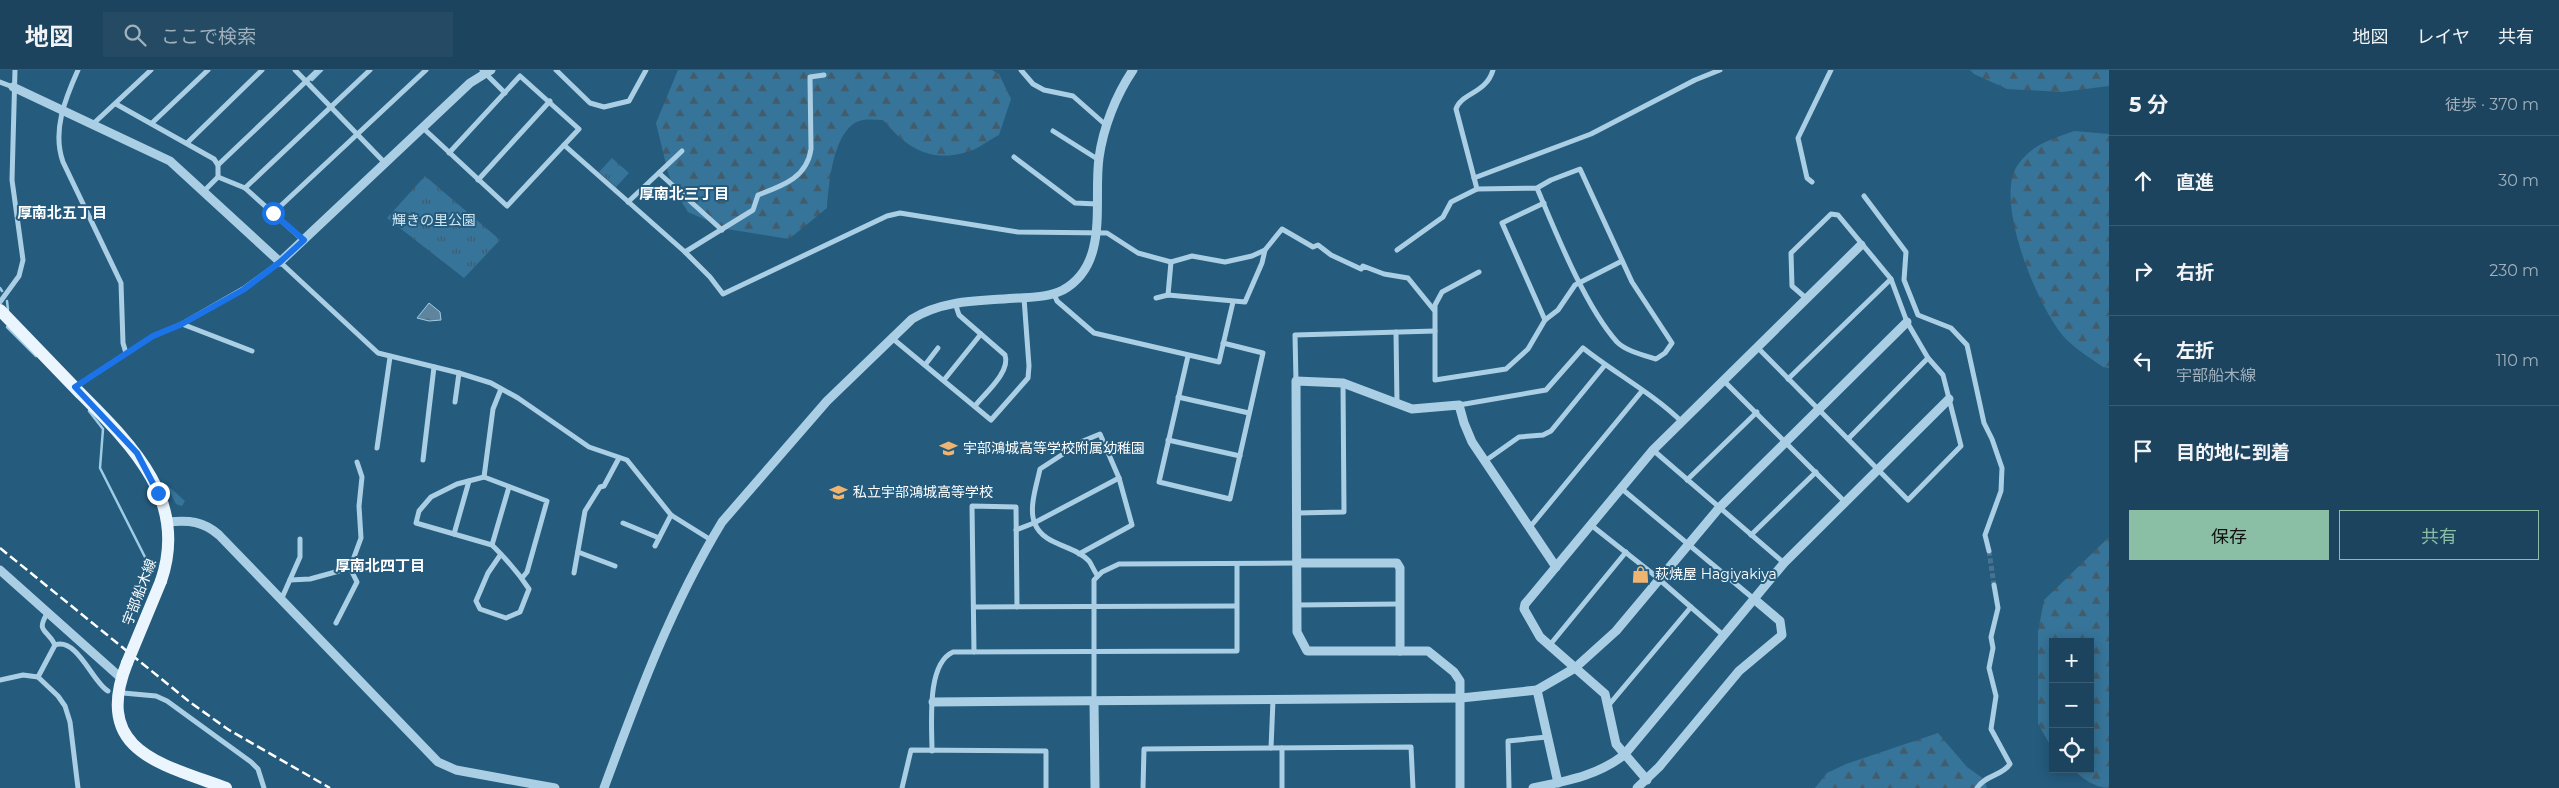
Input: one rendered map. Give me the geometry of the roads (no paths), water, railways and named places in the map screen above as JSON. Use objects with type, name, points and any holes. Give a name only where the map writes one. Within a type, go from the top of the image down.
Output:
[{"type":"main road","name":"宇部船木線","points":[[0,310],[137,453],[158,493],[168,522],[170,546],[161,581],[126,663],[117,691],[119,718],[133,745],[156,762],[226,788]]},
{"type":"street","points":[[0,302],[19,276],[23,260],[12,180],[13,87],[15,70]]},
{"type":"street","points":[[78,70],[63,110],[58,134],[60,152],[120,283],[123,294],[123,343],[126,353]]},
{"type":"street","points":[[93,124],[151,70]]},
{"type":"street","points":[[152,123],[208,70]]},
{"type":"street","points":[[187,144],[262,70]]},
{"type":"street","points":[[296,70],[385,163]]},
{"type":"street","points":[[218,165],[318,70]]},
{"type":"street","points":[[245,188],[370,70]]},
{"type":"street","points":[[273,213],[426,70]]},
{"type":"street","points":[[556,70],[590,103],[604,107],[629,101],[646,70]]},
{"type":"street","points":[[1021,70],[1032,84],[1044,90],[1073,96],[1107,126]]},
{"type":"street","points":[[604,788],[648,668],[686,585],[722,522],[791,440],[892,338],[912,319],[927,310],[954,303],[1054,294],[1070,285],[1082,273],[1093,252],[1096,233],[1099,160],[1107,126],[1121,90],[1133,70]]},
{"type":"street","points":[[1477,189],[1456,109],[1461,101],[1488,82],[1493,70]]},
{"type":"street","points":[[1474,178],[1591,134],[1695,80],[1720,70]]},
{"type":"street","points":[[1812,182],[1807,178],[1798,138],[1831,70]]},
{"type":"street","points":[[75,387],[153,336],[182,324],[243,290],[280,262],[470,83],[486,71],[505,93]]},
{"type":"street","points":[[685,252],[753,210],[758,195],[791,181],[805,167],[810,158],[811,149],[810,77],[824,75]]},
{"type":"street","points":[[423,128],[449,153],[478,180],[507,206],[579,129],[520,76],[449,153]]},
{"type":"street","points":[[0,82],[170,161],[202,193],[236,219],[370,348],[390,357],[459,373],[501,389],[536,408],[589,447],[632,464],[671,516],[711,540]]},
{"type":"street","points":[[478,180],[550,101]]},
{"type":"street","points":[[116,104],[214,159],[218,165],[218,177],[202,193]]},
{"type":"street","points":[[1053,131],[1099,160]]},
{"type":"street","points":[[564,144],[685,252],[710,276],[723,294],[895,214],[1018,232],[1107,233],[1138,253],[1171,262],[1192,256],[1232,261],[1265,250]]},
{"type":"street","points":[[628,202],[682,151]]},
{"type":"street","points":[[1014,157],[1075,203],[1097,204]]},
{"type":"street","points":[[1397,250],[1443,217],[1451,202],[1477,189],[1537,188],[1551,180],[1580,169],[1632,282],[1672,343],[1665,353],[1656,359],[1635,352],[1618,342],[1589,300],[1537,188]]},
{"type":"street","points":[[659,173],[722,230]]},
{"type":"street","points":[[218,177],[245,188],[304,240]]},
{"type":"street","points":[[1864,196],[1906,252],[1904,280],[1918,315],[1951,328],[1967,345],[1984,423],[1992,438],[2002,468],[2001,491],[1985,535],[1989,551]]},
{"type":"street","points":[[1544,203],[1502,224],[1545,320]]},
{"type":"street","points":[[1758,348],[1908,500],[1961,446],[1943,375],[1928,358],[1906,322],[1891,279],[1838,215],[1831,214],[1791,253],[1792,286],[1806,299]]},
{"type":"street","points":[[1156,298],[1168,296],[1245,302],[1262,262],[1265,250],[1282,229],[1313,247],[1318,245],[1342,262],[1361,269],[1363,266],[1384,274],[1408,278],[1434,310]]},
{"type":"street","points":[[1647,780],[1616,744],[1605,694],[1540,637],[1524,609],[1525,604],[1653,450],[1861,245]]},
{"type":"street","points":[[1480,272],[1442,292],[1434,310],[1435,380],[1506,369],[1528,349],[1545,320],[1558,310],[1575,285],[1622,261]]},
{"type":"street","points":[[1168,296],[1171,262]]},
{"type":"street","points":[[1788,379],[1891,279]]},
{"type":"street","points":[[1054,294],[1057,301],[1094,333],[1219,362],[1233,302]]},
{"type":"street","points":[[892,338],[991,420],[1028,378],[1029,366],[1024,298]]},
{"type":"street","points":[[954,303],[958,315],[1005,355],[1007,360],[1003,370],[975,406]]},
{"type":"street","points":[[933,702],[1461,698],[1537,690],[1575,668],[1616,631],[1719,508],[1906,322]]},
{"type":"street","points":[[182,324],[252,351]]},
{"type":"street","points":[[1435,330],[1295,335],[1297,632],[1307,650],[1428,651],[1459,677],[1461,698],[1460,788]]},
{"type":"street","points":[[1396,332],[1397,405]]},
{"type":"street","points":[[944,380],[981,334]]},
{"type":"street","points":[[1188,356],[1159,482],[1230,499],[1263,352],[1223,343]]},
{"type":"street","points":[[925,364],[938,348]]},
{"type":"street","points":[[1296,381],[1343,384],[1412,409],[1459,404],[1546,390],[1583,348],[1642,391],[1656,398],[1682,422]]},
{"type":"street","points":[[377,448],[390,357]]},
{"type":"street","points":[[1848,439],[1928,358]]},
{"type":"street","points":[[1485,461],[1519,437],[1543,435],[1551,431],[1605,365]]},
{"type":"street","points":[[424,460],[434,367]]},
{"type":"street","points":[[455,402],[459,373]]},
{"type":"street","points":[[1724,381],[1845,502]]},
{"type":"street","points":[[1297,513],[1344,512],[1343,384]]},
{"type":"street","points":[[484,477],[494,410],[501,389]]},
{"type":"street","points":[[1530,527],[1642,391]]},
{"type":"street","points":[[1178,397],[1250,413]]},
{"type":"street","points":[[1533,788],[1587,776],[1608,767],[1624,755],[1784,563],[1949,400]]},
{"type":"street","points":[[1459,404],[1464,423],[1485,461],[1556,567]]},
{"type":"street","points":[[1687,480],[1757,412]]},
{"type":"street","points":[[1079,554],[1132,525],[1119,478],[1100,434],[1083,441],[1040,469],[1033,509],[1034,523],[1052,541],[1089,561],[1097,575]]},
{"type":"street","points":[[1168,440],[1240,456]]},
{"type":"street","points":[[1653,450],[1784,563]]},
{"type":"street","points":[[574,573],[585,511],[600,487],[604,486],[619,458]]},
{"type":"street","points":[[336,623],[357,582],[350,568],[361,538],[359,506],[362,477],[358,462]]},
{"type":"street","points":[[1751,535],[1816,472]]},
{"type":"street","points":[[501,554],[488,572],[476,601],[480,610],[506,618],[520,612],[529,589],[522,578],[501,554],[492,545],[416,523],[419,511],[431,497],[468,481],[484,477],[547,501],[527,572],[522,578]]},
{"type":"street","points":[[1016,530],[1034,523],[1119,478]]},
{"type":"street","points":[[454,534],[468,481]]},
{"type":"street","points":[[492,545],[509,487]]},
{"type":"street","points":[[1622,488],[1780,621],[1782,635],[1739,671],[1647,780],[1637,788]]},
{"type":"street","points":[[974,652],[972,506],[1016,507],[1017,607]]},
{"type":"street","points":[[655,546],[671,516]]},
{"type":"street","points":[[168,522],[188,520],[210,528],[438,762],[456,770],[554,788]]},
{"type":"street","points":[[623,523],[659,538]]},
{"type":"street","points":[[1591,525],[1660,579],[1724,635]]},
{"type":"street","points":[[281,600],[300,557],[300,539]]},
{"type":"street","points":[[578,552],[615,566]]},
{"type":"street","points":[[1549,646],[1626,552]]},
{"type":"street","points":[[1094,788],[1094,580],[1097,575],[1118,564],[1397,563],[1400,568],[1400,651]]},
{"type":"street","points":[[932,751],[936,672],[945,656],[953,652],[1237,651],[1237,564]]},
{"type":"street","points":[[290,580],[310,578],[350,568]]},
{"type":"street","points":[[0,570],[121,678]]},
{"type":"street","points":[[1977,788],[1983,780],[2006,771],[2010,764],[1991,729],[1996,696],[1989,668],[1993,648],[1991,637],[1998,608],[1994,585]]},
{"type":"street","points":[[1297,605],[1399,604]]},
{"type":"street","points":[[974,607],[1236,606]]},
{"type":"street","points":[[1608,706],[1691,607]]},
{"type":"street","points":[[48,612],[41,624],[42,629],[55,645]]},
{"type":"street","points":[[38,678],[55,645],[59,643],[68,646],[88,664],[108,691]]},
{"type":"street","points":[[0,680],[23,676],[38,678],[47,684],[65,706],[70,722],[78,788]]},
{"type":"street","points":[[1537,690],[1558,783]]},
{"type":"street","points":[[123,693],[156,696],[167,701],[252,762],[258,769],[264,788]]},
{"type":"street","points":[[1271,748],[1273,700]]},
{"type":"street","points":[[1509,788],[1508,741],[1547,737]]},
{"type":"street","points":[[1143,788],[1144,749],[1412,747],[1413,788]]},
{"type":"street","points":[[1282,748],[1282,788]]},
{"type":"street","points":[[902,788],[912,750],[1046,751],[1046,788]]},
{"type":"water","points":[[429,303],[440,312],[441,320],[429,321],[417,318]]},
{"type":"waterway","points":[[312,80],[322,70]]},
{"type":"waterway","points":[[7,301],[8,310]]},
{"type":"waterway","points":[[7,327],[36,356]]},
{"type":"waterway","points":[[89,411],[103,429],[100,468],[149,565]]},
{"type":"tunnel","points":[[1989,551],[1994,585]]},
{"type":"railway","points":[[0,548],[191,703],[229,730],[330,788]]},
{"type":"place","name":"宇部鴻城高等学校附属幼稚園","points":[[949,448]]},
{"type":"place","name":"私立宇部鴻城高等学校","points":[[839,492]]},
{"type":"place","name":"萩焼屋 Hagiyakiya","points":[[1641,574]]},
{"type":"district","name":"厚南北三丁目","points":[[684,194]]},
{"type":"district","name":"厚南北五丁目","points":[[62,213]]},
{"type":"district","name":"厚南北四丁目","points":[[380,566]]},
{"type":"park label","name":"輝きの里公園","points":[[434,220]]}]
